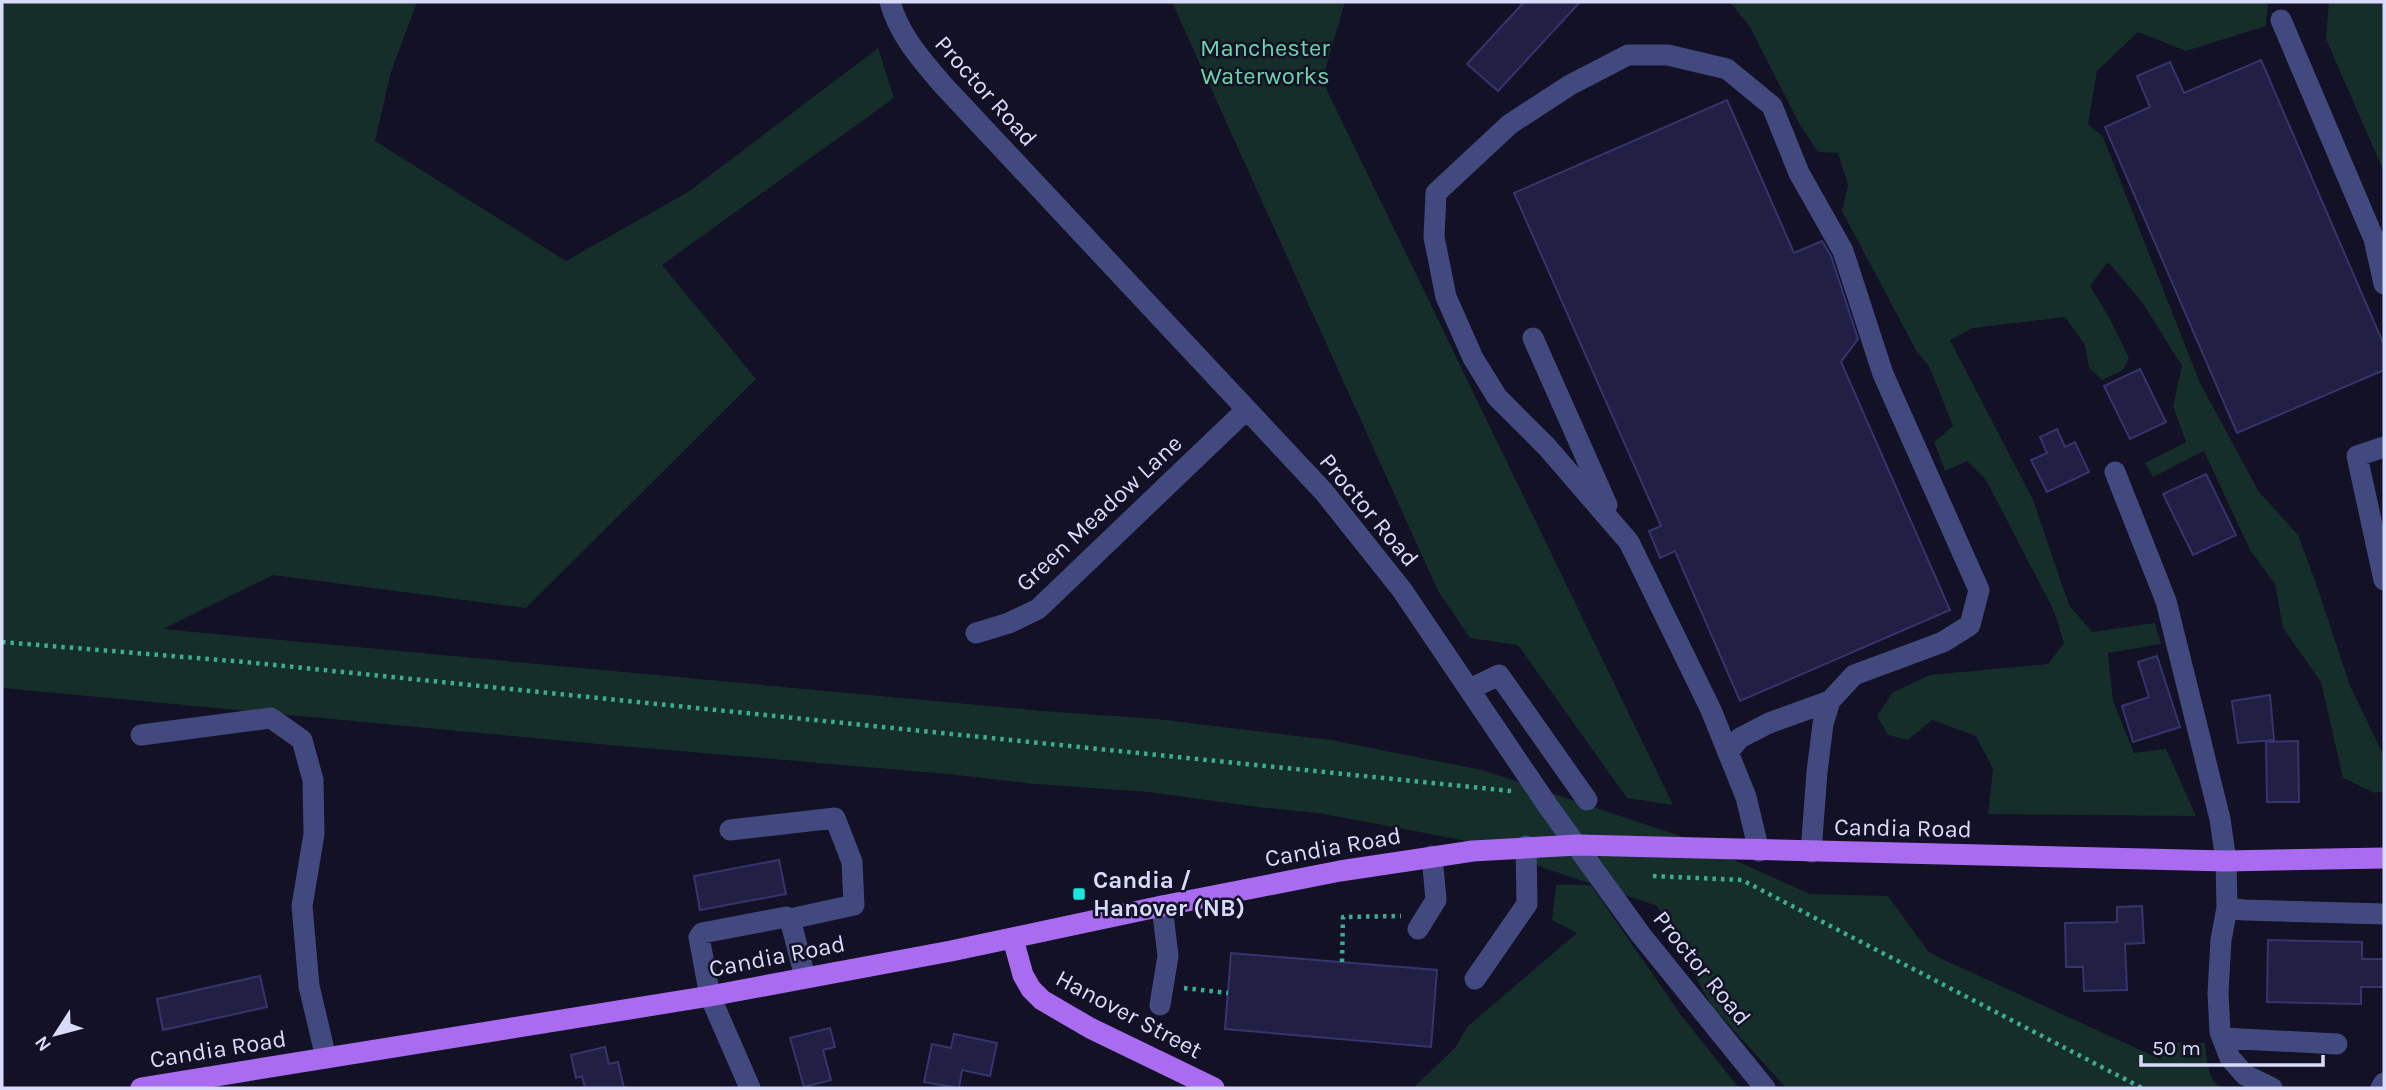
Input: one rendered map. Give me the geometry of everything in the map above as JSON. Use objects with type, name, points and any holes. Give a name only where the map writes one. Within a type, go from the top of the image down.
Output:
[{"type":"main road","name":"Candia Road","points":[[141,1088],[187,1085],[326,1058],[710,996],[1013,939],[1161,905],[1340,871],[1432,856],[1526,846],[2384,863]]},
{"type":"main road","name":"Hanover Street","points":[[1013,939],[1023,975],[1031,989],[1042,1000],[1090,1028],[1214,1088]]},
{"type":"street","name":"Proctor Road","points":[[890,2],[894,18],[908,42],[943,85],[1324,492],[1358,533],[1402,590],[1548,806],[1641,935],[1765,1088]]},
{"type":"street","points":[[2281,20],[2374,239],[2384,284]]},
{"type":"street","points":[[1728,752],[1740,738],[1769,723],[1830,701],[1854,675],[1943,642],[1970,625],[1979,590],[1883,374],[1843,251],[1799,173],[1772,106],[1727,69],[1668,55],[1628,55],[1570,85],[1510,124],[1436,194],[1434,237],[1446,297],[1473,358],[1497,397],[1547,447],[1629,542],[1712,710],[1728,752],[1746,797],[1759,850]]},
{"type":"street","points":[[1533,338],[1616,527]]},
{"type":"street","name":"Green Meadow Lane","points":[[976,633],[1009,623],[1038,609],[1246,411]]},
{"type":"street","points":[[2384,447],[2357,456],[2384,580]]},
{"type":"street","points":[[2115,472],[2166,601],[2220,819],[2226,861],[2227,908],[2221,940],[2218,993],[2220,1032],[2230,1058],[2245,1075],[2272,1088]]},
{"type":"street","points":[[1470,689],[1499,675],[1587,800]]},
{"type":"street","points":[[1811,852],[1817,772],[1830,701]]},
{"type":"street","points":[[141,735],[271,719],[302,740],[313,780],[314,834],[302,906],[309,986],[326,1058]]},
{"type":"street","points":[[1528,776],[1557,757]]},
{"type":"street","points":[[730,830],[835,818],[852,862],[854,905],[790,919],[786,917],[702,933],[699,937],[710,996],[750,1088]]},
{"type":"street","points":[[1475,979],[1527,904],[1526,846]]},
{"type":"street","points":[[1422,923],[1436,900],[1432,856]]},
{"type":"street","points":[[1161,905],[1168,956],[1162,995]]},
{"type":"street","points":[[2227,908],[2384,914]]},
{"type":"street","points":[[790,919],[805,977]]},
{"type":"street","points":[[2223,1038],[2337,1044]]},
{"type":"street","points":[[2381,1088],[2384,1083]]},
{"type":"path","points":[[2,642],[300,668],[1512,791]]},
{"type":"path","points":[[1653,876],[1742,880],[2142,1088]]},
{"type":"path","points":[[1342,962],[1343,917],[1422,923]]},
{"type":"path","points":[[1162,995],[1228,993]]},
{"type":"green space","points":[[2,2],[417,2],[391,72],[375,141],[566,261],[688,192],[878,48],[894,98],[662,265],[756,379],[526,608],[273,575],[163,629],[1042,711],[1157,719],[1331,740],[1482,770],[1678,835],[1810,894],[1888,896],[1928,951],[1940,958],[2160,1059],[2173,1042],[2205,1043],[2213,1080],[2222,1088],[1786,1088],[1711,1005],[1657,906],[1462,840],[1319,813],[1148,792],[1035,784],[2,688]]},
{"type":"green space","name":"Manchester Waterworks","points":[[1172,2],[1345,2],[1322,80],[1673,805],[1627,798],[1518,645],[1470,638],[1438,591]]},
{"type":"green space","points":[[1730,2],[2268,2],[2266,26],[2186,51],[2138,32],[2097,71],[2088,124],[2103,137],[2200,383],[2259,492],[2298,535],[2350,686],[2384,756],[2384,791],[2375,793],[2343,778],[2321,682],[2283,628],[2275,584],[2250,550],[2204,451],[2153,477],[2145,463],[2186,442],[2173,406],[2182,366],[2142,302],[2108,262],[2090,286],[2129,358],[2123,370],[2102,380],[2089,368],[2085,345],[2065,317],[1973,328],[1950,340],[2033,500],[2069,605],[2092,632],[2155,623],[2161,644],[2108,653],[2113,701],[2134,753],[2166,749],[2196,816],[1988,814],[1993,769],[1976,736],[1932,720],[1908,740],[1888,735],[1877,716],[1893,692],[1930,675],[2048,664],[2064,643],[2054,611],[1986,480],[1967,461],[1945,471],[1934,442],[1953,426],[1929,366],[1917,352],[1842,211],[1848,185],[1838,153],[1818,152],[1800,125],[1750,27]]},
{"type":"green space","points":[[2329,2],[2384,2],[2384,172],[2326,39]]},
{"type":"green space","points":[[1556,885],[1591,885],[1681,1015],[1739,1088],[1413,1088],[1455,1048],[1467,1027],[1577,933],[1552,920]]},
{"type":"building","points":[[1524,2],[1580,2],[1498,91],[1467,64]]},
{"type":"building","points":[[2261,60],[2384,345],[2384,370],[2237,433],[2105,127],[2150,107],[2137,76],[2170,62],[2184,93]]},
{"type":"building","points":[[1727,100],[1794,253],[1822,241],[1831,256],[1858,339],[1841,362],[1950,610],[1740,701],[1675,551],[1660,558],[1649,531],[1661,526],[1514,193]]},
{"type":"building","points":[[2140,369],[2166,422],[2130,439],[2104,386]]},
{"type":"building","points":[[2057,429],[2065,447],[2075,442],[2089,472],[2047,492],[2031,460],[2047,453],[2040,437]]},
{"type":"building","points":[[2206,474],[2236,535],[2193,555],[2163,494]]},
{"type":"building","points":[[2157,656],[2180,727],[2133,742],[2122,706],[2149,697],[2138,662]]},
{"type":"building","points":[[2270,695],[2274,740],[2238,743],[2232,701]]},
{"type":"building","points":[[2298,741],[2299,802],[2267,802],[2266,742]]},
{"type":"building","points":[[779,860],[786,894],[700,910],[694,876]]},
{"type":"building","points":[[2142,906],[2144,943],[2125,944],[2127,990],[2084,991],[2083,967],[2066,967],[2065,923],[2117,922],[2117,907]]},
{"type":"building","points":[[2268,940],[2362,942],[2362,959],[2384,959],[2384,987],[2361,987],[2361,1004],[2267,1002]]},
{"type":"building","points":[[1231,953],[1437,970],[1431,1047],[1225,1029]]},
{"type":"building","points":[[260,976],[267,1007],[163,1030],[157,999]]},
{"type":"building","points":[[830,1028],[835,1047],[823,1050],[831,1080],[804,1087],[790,1038]]},
{"type":"building","points":[[954,1034],[997,1043],[990,1076],[962,1070],[959,1088],[924,1082],[932,1044],[951,1048]]},
{"type":"building","points":[[605,1047],[609,1064],[618,1062],[624,1088],[585,1088],[582,1076],[576,1078],[571,1055]]},
{"type":"place","name":"Candia / Hanover (NB)","points":[[1079,894]]}]
